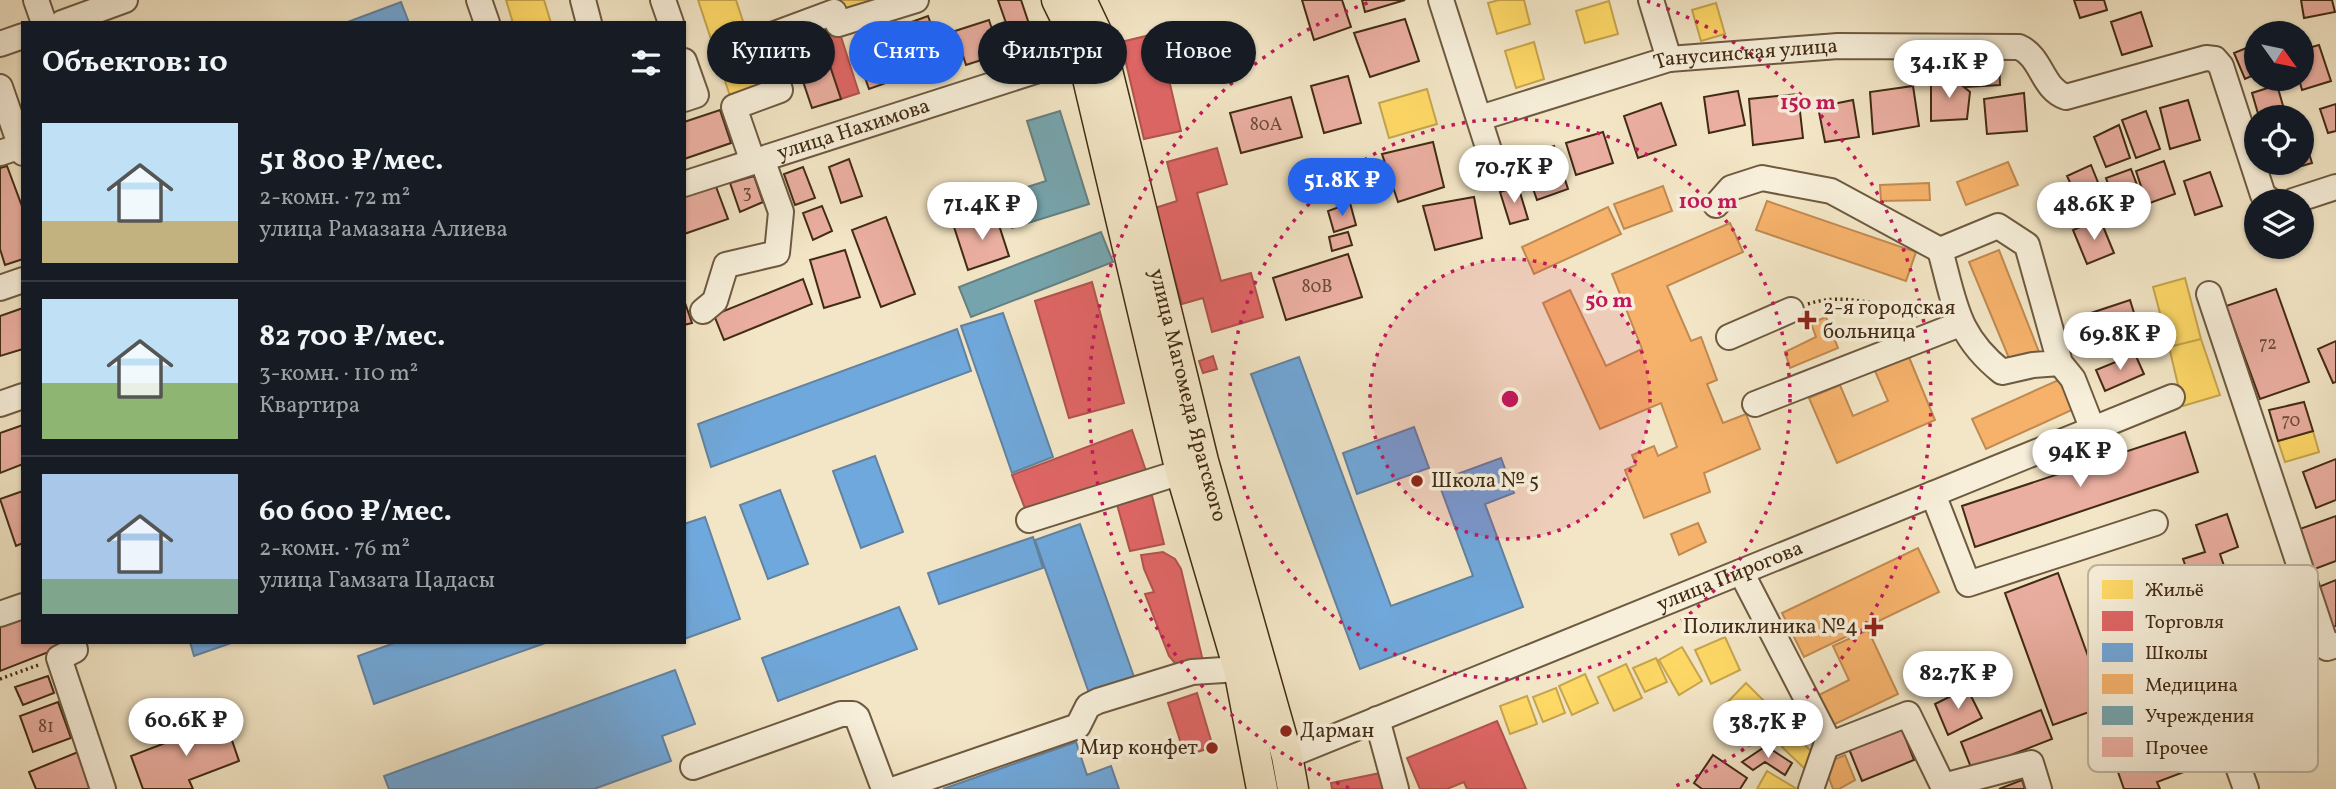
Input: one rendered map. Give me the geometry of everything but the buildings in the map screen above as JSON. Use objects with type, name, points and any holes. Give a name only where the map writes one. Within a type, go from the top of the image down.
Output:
[{"type":"main road","name":"улица Магомеда Ярагского","points":[[1057,0],[1073,21]]},
{"type":"main road","name":"улица Магомеда Ярагского","points":[[1081,0],[1085,21]]},
{"type":"main road","name":"улица Магомеда Ярагского","points":[[1100,84],[1192,467],[1248,664],[1287,756],[1293,789]]},
{"type":"main road","name":"улица Магомеда Ярагского","points":[[1248,664],[1262,789]]},
{"type":"street","points":[[36,0],[43,21]]},
{"type":"street","points":[[67,21],[125,0]]},
{"type":"street","points":[[479,0],[486,21]]},
{"type":"street","points":[[583,0],[588,21]]},
{"type":"street","points":[[663,0],[670,21]]},
{"type":"street","points":[[703,311],[715,301],[726,265],[777,253],[781,212],[734,107],[780,90],[764,38],[834,12],[838,24],[916,0]]},
{"type":"street","points":[[1441,0],[1494,166]]},
{"type":"street","points":[[1651,0],[1669,60]]},
{"type":"street","points":[[0,44],[21,37]]},
{"type":"street","name":"Танусинская улица","points":[[1480,118],[1669,60],[1838,46],[2019,47],[2029,51],[2051,87],[2057,94],[2066,97],[2206,58],[2215,59],[2221,66],[2261,189]]},
{"type":"street","points":[[686,67],[696,95],[686,98]]},
{"type":"street","name":"улица Нахимова","points":[[686,183],[995,84]]},
{"type":"street","points":[[0,87],[15,151]]},
{"type":"street","points":[[1716,205],[1731,188],[1762,178],[1831,191],[1940,250],[1956,326],[1983,356],[2002,372],[2033,365],[2060,363]]},
{"type":"street","points":[[2314,194],[2336,187]]},
{"type":"street","points":[[1940,250],[1998,226],[2027,245],[2060,363],[2073,379],[2093,429]]},
{"type":"street","points":[[2209,294],[2303,565]]},
{"type":"street","points":[[1729,337],[1791,310]]},
{"type":"street","points":[[1755,404],[1956,326]]},
{"type":"street","points":[[0,404],[21,397]]},
{"type":"street","name":"улица Пирогова","points":[[1287,756],[2172,397]]},
{"type":"street","points":[[1029,520],[1192,467]]},
{"type":"street","points":[[1933,494],[1968,584],[2155,523]]},
{"type":"street","points":[[1741,572],[1828,740],[1811,789]]},
{"type":"street","points":[[0,613],[21,607]]},
{"type":"street","points":[[2318,609],[2331,647]]},
{"type":"street","points":[[66,650],[103,789]]},
{"type":"street","points":[[895,789],[1078,726],[1088,706],[1098,701],[1192,672],[1248,664]]},
{"type":"street","points":[[693,767],[849,713],[857,718],[884,789]]},
{"type":"street","points":[[1826,746],[1908,714],[1943,786],[2031,763],[2039,789]]},
{"type":"street","points":[[1377,719],[1396,789]]},
{"type":"street","points":[[2240,772],[2246,789]]},
{"type":"path","points":[[1791,310],[1822,299],[1872,302],[1956,326]]},
{"type":"path","points":[[0,679],[66,650]]},
{"type":"place","name":"2-я городская больница","points":[[1807,320]]},
{"type":"place","name":"Школа № 5","points":[[1417,481]]},
{"type":"place","name":"Поликлиника №4","points":[[1874,627]]},
{"type":"place","name":"Дарман","points":[[1286,731]]},
{"type":"place","name":"Мир конфет","points":[[1212,748]]}]
